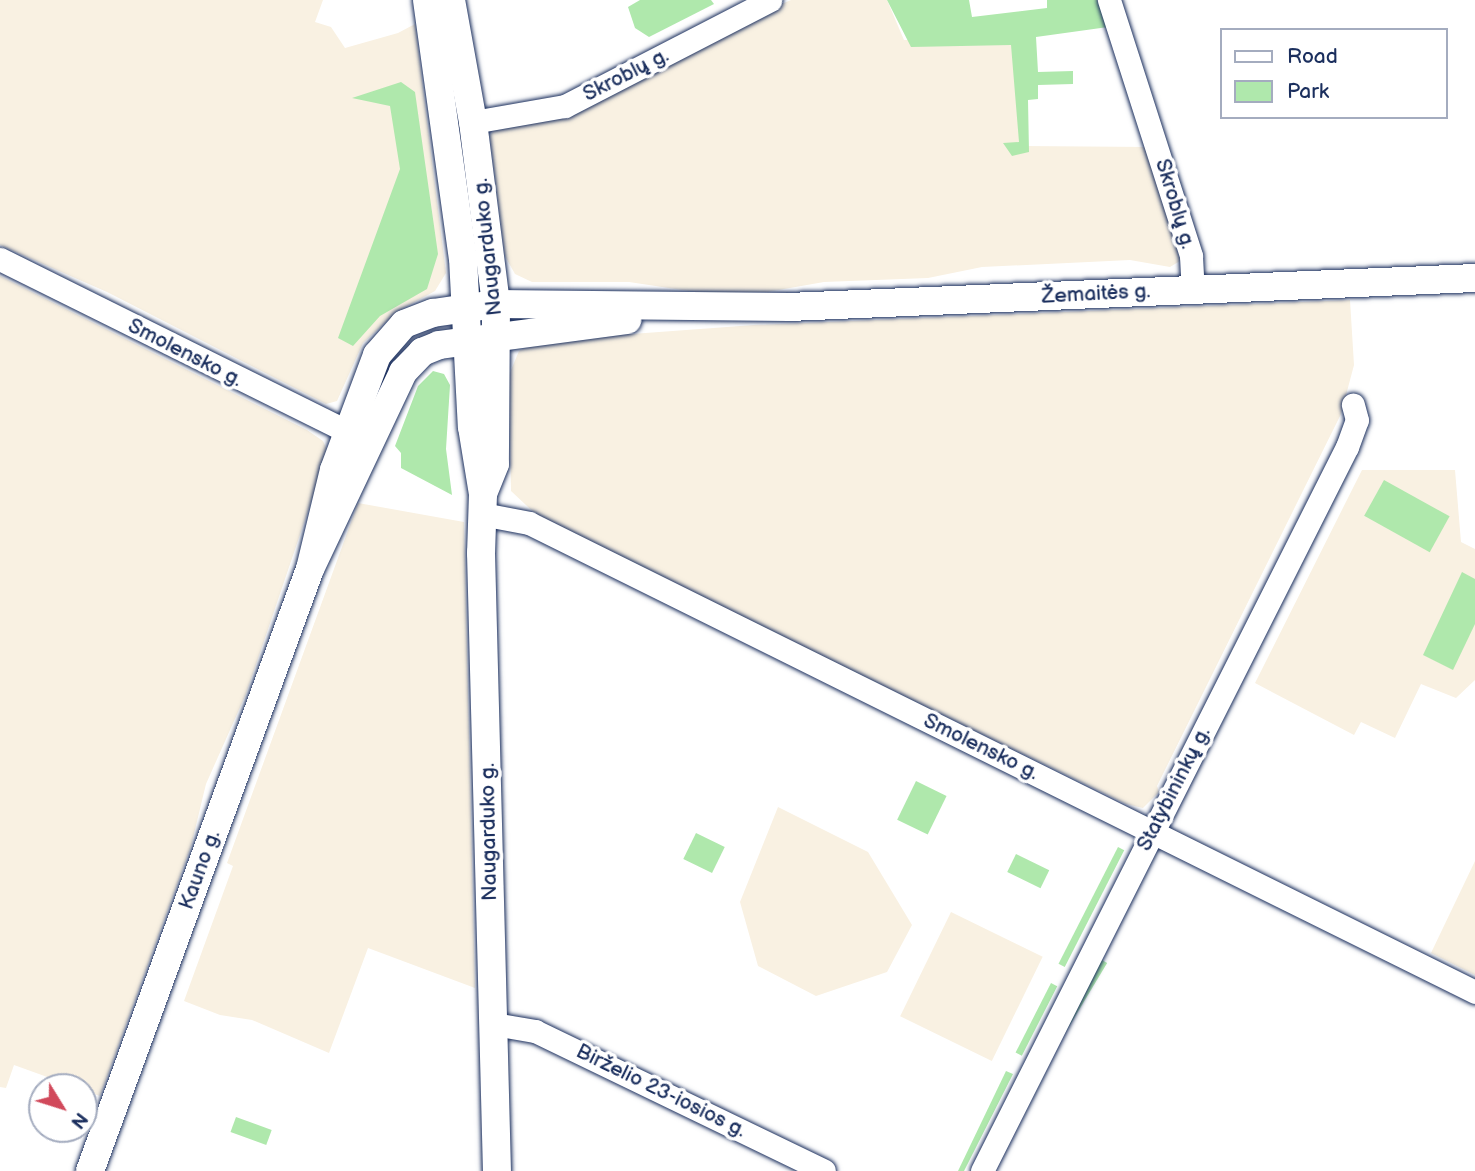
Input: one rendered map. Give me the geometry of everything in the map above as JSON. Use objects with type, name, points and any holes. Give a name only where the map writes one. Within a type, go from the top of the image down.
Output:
[{"type":"main road","name":"Naugarduko g.","points":[[427,0],[467,307],[483,338],[495,464],[482,504],[497,1171]]},
{"type":"main road","name":"Naugarduko g.","points":[[451,0],[473,122],[496,304],[483,338]]},
{"type":"main road","name":"Žemaitės g.","points":[[496,304],[717,309],[1475,278]]},
{"type":"main road","name":"Kauno g.","points":[[90,1171],[310,569],[346,433],[377,355],[389,338],[417,318],[467,307],[496,304]]},
{"type":"main road","name":"Žemaitės g.","points":[[483,338],[717,309]]},
{"type":"main road","name":"Kauno g.","points":[[310,569],[373,442],[403,372],[414,358],[430,348],[483,338]]},
{"type":"street","name":"Skroblų g.","points":[[473,122],[565,106],[770,0]]},
{"type":"street","name":"Skroblų g.","points":[[1109,0],[1188,245],[1192,289]]},
{"type":"street","name":"Smolensko g.","points":[[0,258],[346,433],[373,442]]},
{"type":"street","name":"Statybininkų g.","points":[[982,1171],[1347,447],[1357,420],[1353,405]]},
{"type":"street","name":"Smolensko g.","points":[[482,504],[529,523],[1475,992]]},
{"type":"street","name":"Birželio 23-iosios g.","points":[[494,1024],[535,1031],[824,1171]]},
{"type":"shaded area","points":[[0,0],[323,0],[315,22],[331,27],[345,48],[398,33],[415,24],[446,273],[435,291],[398,311],[363,343],[337,401],[326,404],[107,292],[0,245]]},
{"type":"shaded area","points":[[791,0],[887,0],[904,40],[1014,41],[1023,146],[1151,147],[1180,261],[1170,267],[1130,260],[982,267],[928,278],[824,282],[767,292],[709,294],[629,282],[532,282],[515,274],[505,256],[490,136],[494,130]]},
{"type":"shaded area","points":[[0,276],[307,430],[323,441],[328,452],[246,694],[206,784],[191,846],[100,1096],[98,1073],[36,1073],[14,1065],[6,1088],[0,1087]]},
{"type":"shaded area","points":[[1350,300],[1354,365],[1341,414],[1157,786],[1159,792],[1143,808],[1126,804],[542,520],[511,491],[509,375],[519,351],[537,341],[754,325]]},
{"type":"shaded area","points":[[1362,470],[1455,470],[1461,542],[1475,549],[1475,680],[1456,698],[1421,684],[1395,738],[1361,722],[1354,735],[1255,683]]},
{"type":"shaded area","points":[[358,503],[464,522],[475,988],[368,948],[329,1053],[252,1020],[220,1015],[184,1001],[233,866],[227,863]]},
{"type":"shaded area","points":[[778,807],[868,852],[912,925],[887,972],[816,996],[758,966],[740,902]]},
{"type":"shaded area","points":[[1475,861],[1475,975],[1431,953]]},
{"type":"shaded area","points":[[951,912],[1043,957],[992,1061],[900,1016]]},
{"type":"green space","points":[[640,0],[711,0],[714,4],[649,37],[635,28],[628,7]]},
{"type":"green space","points":[[887,0],[969,0],[972,17],[1047,8],[1047,0],[1097,0],[1108,27],[1036,37],[1038,72],[1073,71],[1073,84],[1038,85],[1038,99],[1028,100],[1029,152],[1012,156],[1003,143],[1019,142],[1011,45],[911,47]]},
{"type":"green space","points":[[401,82],[415,92],[438,254],[427,289],[380,316],[353,346],[338,338],[400,169],[390,106],[352,98]]},
{"type":"green space","points":[[433,371],[444,374],[450,385],[446,449],[452,495],[401,468],[401,453],[395,446],[418,386]]},
{"type":"green space","points":[[1384,480],[1450,516],[1430,552],[1364,516]]},
{"type":"green space","points":[[1462,572],[1475,579],[1475,624],[1453,670],[1423,655]]},
{"type":"green space","points":[[916,781],[947,796],[928,835],[897,820]]},
{"type":"green space","points":[[696,833],[725,847],[712,873],[683,859]]},
{"type":"green space","points":[[1118,847],[1124,850],[1065,967],[1059,964]]},
{"type":"green space","points":[[1016,854],[1049,870],[1040,888],[1007,872]]},
{"type":"green space","points":[[1102,960],[1107,963],[986,1165],[980,1162]]},
{"type":"green space","points":[[1051,983],[1057,986],[1022,1056],[1016,1052]]},
{"type":"green space","points":[[1006,1071],[1013,1074],[964,1171],[958,1171]]},
{"type":"green space","points":[[236,1117],[272,1130],[266,1145],[231,1132]]}]
